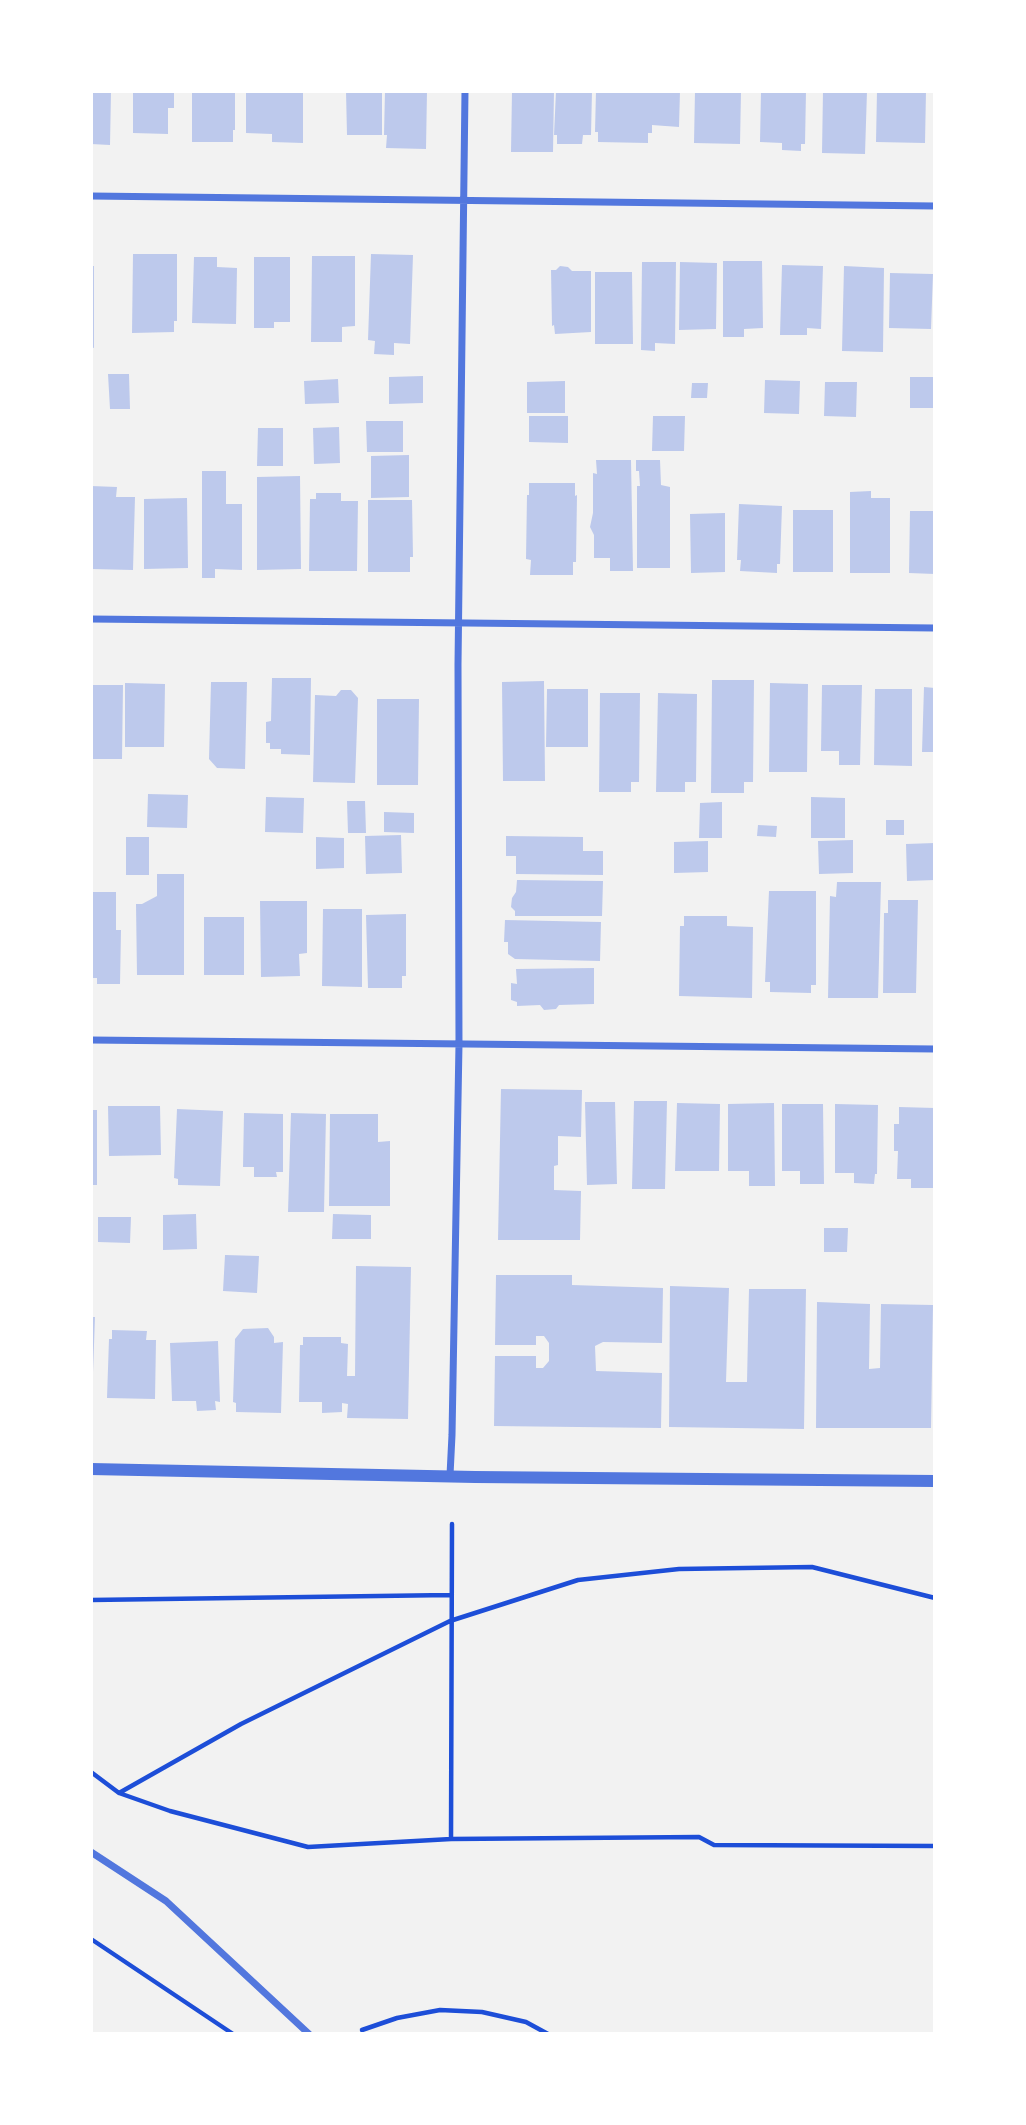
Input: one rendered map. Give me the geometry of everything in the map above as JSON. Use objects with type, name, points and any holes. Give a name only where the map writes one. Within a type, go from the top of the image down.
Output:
[{"type":"street","points":[[450,1475],[459,1044],[459,623],[465,91]]},
{"type":"street","points":[[91,197],[935,206]]},
{"type":"street","points":[[91,619],[935,628]]},
{"type":"street","points":[[91,1040],[935,1049]]},
{"type":"street","points":[[91,1469],[503,1478],[935,1481]]},
{"type":"street","points":[[91,1852],[166,1901],[309,2034]]},
{"type":"path","points":[[451,1839],[452,1524]]},
{"type":"path","points":[[119,1793],[242,1724],[450,1621],[578,1580],[679,1569],[812,1567],[935,1598]]},
{"type":"path","points":[[91,1600],[450,1595]]},
{"type":"path","points":[[91,1772],[119,1793],[170,1811],[308,1847],[451,1839],[699,1837],[715,1845],[935,1846]]},
{"type":"path","points":[[91,1939],[233,2034]]},
{"type":"path","points":[[362,2030],[397,2018],[440,2010],[482,2012],[526,2022],[548,2034]]},
{"type":"building","points":[[91,91],[111,91],[110,145],[91,144]]},
{"type":"building","points":[[133,91],[174,91],[174,108],[168,108],[168,134],[133,133]]},
{"type":"building","points":[[192,91],[235,91],[233,142],[192,142]]},
{"type":"building","points":[[246,91],[303,91],[303,143],[272,142],[272,134],[246,133]]},
{"type":"building","points":[[346,91],[382,91],[382,135],[347,135]]},
{"type":"building","points":[[385,91],[427,91],[426,149],[386,148]]},
{"type":"building","points":[[512,91],[554,91],[553,152],[511,152]]},
{"type":"building","points":[[556,91],[592,91],[591,135],[583,135],[582,144],[557,144],[557,135],[554,135]]},
{"type":"building","points":[[596,91],[680,91],[679,127],[652,125],[652,133],[648,133],[648,143],[598,142],[598,132],[595,132]]},
{"type":"building","points":[[695,91],[741,91],[740,144],[694,143]]},
{"type":"building","points":[[761,91],[806,91],[805,144],[801,144],[801,151],[782,150],[782,143],[760,142]]},
{"type":"building","points":[[823,91],[867,91],[865,154],[822,153]]},
{"type":"building","points":[[877,91],[926,91],[925,143],[876,142]]},
{"type":"building","points":[[133,254],[177,254],[177,321],[174,321],[174,332],[132,333]]},
{"type":"building","points":[[371,254],[413,255],[410,344],[394,343],[394,355],[374,354],[375,341],[368,340]]},
{"type":"building","points":[[312,256],[355,256],[355,326],[342,327],[342,342],[311,342]]},
{"type":"building","points":[[194,257],[217,257],[217,267],[237,268],[236,324],[192,323]]},
{"type":"building","points":[[254,257],[290,257],[290,322],[274,322],[274,328],[254,328]]},
{"type":"building","points":[[723,261],[762,261],[763,328],[744,329],[744,337],[723,337]]},
{"type":"building","points":[[642,262],[676,262],[675,344],[655,343],[655,351],[641,350]]},
{"type":"building","points":[[680,262],[717,263],[716,329],[679,330]]},
{"type":"building","points":[[782,265],[823,266],[821,329],[807,328],[807,335],[780,335]]},
{"type":"building","points":[[91,266],[94,266],[94,348],[91,347]]},
{"type":"building","points":[[560,266],[568,267],[572,271],[591,271],[591,332],[555,334],[554,325],[552,326],[551,270]]},
{"type":"building","points":[[844,266],[884,268],[883,352],[842,351]]},
{"type":"building","points":[[595,272],[632,272],[633,344],[595,344]]},
{"type":"building","points":[[890,273],[933,274],[931,329],[889,328]]},
{"type":"building","points":[[108,374],[129,374],[130,409],[110,409]]},
{"type":"building","points":[[423,376],[423,403],[389,404],[389,377]]},
{"type":"building","points":[[910,377],[935,377],[935,408],[910,408]]},
{"type":"building","points":[[338,379],[339,403],[305,404],[304,381]]},
{"type":"building","points":[[765,380],[800,381],[799,414],[764,413]]},
{"type":"building","points":[[565,381],[565,413],[527,413],[527,382]]},
{"type":"building","points":[[825,382],[857,382],[856,417],[824,416]]},
{"type":"building","points":[[692,383],[708,383],[707,398],[691,398]]},
{"type":"building","points":[[529,416],[568,416],[568,443],[529,442]]},
{"type":"building","points":[[653,416],[685,416],[684,451],[652,451]]},
{"type":"building","points":[[366,421],[403,421],[403,452],[367,452]]},
{"type":"building","points":[[339,427],[340,463],[314,464],[313,428]]},
{"type":"building","points":[[258,428],[283,428],[283,466],[257,466]]},
{"type":"building","points":[[409,455],[409,497],[371,498],[371,456]]},
{"type":"building","points":[[596,460],[631,460],[633,571],[610,571],[610,558],[594,558],[594,535],[590,527],[593,513],[593,473],[597,474]]},
{"type":"building","points":[[636,460],[660,460],[661,485],[670,487],[670,568],[637,568],[637,486],[640,486]]},
{"type":"building","points":[[202,471],[226,471],[226,504],[242,504],[242,570],[215,569],[215,578],[202,578]]},
{"type":"building","points":[[300,476],[301,569],[257,570],[257,477]]},
{"type":"building","points":[[529,483],[575,483],[576,562],[573,562],[573,575],[530,575],[531,560],[526,559]]},
{"type":"building","points":[[91,486],[117,487],[116,497],[135,497],[133,570],[91,569]]},
{"type":"building","points":[[871,491],[871,498],[890,498],[890,573],[850,573],[850,492]]},
{"type":"building","points":[[316,493],[341,493],[341,501],[358,501],[357,571],[309,571],[310,499],[316,499]]},
{"type":"building","points":[[187,498],[188,568],[144,569],[144,499]]},
{"type":"building","points":[[368,500],[412,500],[413,557],[410,557],[410,572],[368,572]]},
{"type":"building","points":[[739,504],[782,506],[780,564],[777,564],[777,573],[740,571],[741,560],[737,560]]},
{"type":"building","points":[[793,510],[833,510],[833,572],[793,572]]},
{"type":"building","points":[[910,511],[935,511],[935,574],[909,573]]},
{"type":"building","points":[[725,513],[725,572],[691,573],[690,514]]},
{"type":"building","points":[[272,678],[311,678],[310,755],[281,754],[281,749],[270,749],[270,743],[266,743],[266,722],[271,721]]},
{"type":"building","points":[[712,680],[754,680],[753,782],[744,782],[744,793],[711,793]]},
{"type":"building","points":[[544,681],[545,781],[503,781],[502,682]]},
{"type":"building","points":[[211,682],[247,682],[245,769],[217,768],[209,759]]},
{"type":"building","points":[[125,683],[165,684],[164,747],[125,747]]},
{"type":"building","points":[[770,683],[808,684],[807,772],[769,772]]},
{"type":"building","points":[[91,685],[123,685],[122,759],[91,759]]},
{"type":"building","points":[[822,685],[862,685],[860,765],[839,765],[839,751],[821,751]]},
{"type":"building","points":[[924,687],[935,688],[935,752],[922,752]]},
{"type":"building","points":[[547,689],[588,689],[588,747],[546,747]]},
{"type":"building","points":[[875,689],[912,689],[912,766],[874,765]]},
{"type":"building","points":[[341,690],[351,690],[358,698],[355,783],[313,782],[315,695],[336,696]]},
{"type":"building","points":[[600,693],[640,693],[639,782],[631,782],[631,792],[599,792]]},
{"type":"building","points":[[658,693],[697,694],[696,782],[685,782],[685,792],[656,792]]},
{"type":"building","points":[[377,699],[419,699],[418,785],[377,785]]},
{"type":"building","points":[[148,794],[188,795],[187,828],[147,827]]},
{"type":"building","points":[[266,797],[304,798],[303,833],[265,832]]},
{"type":"building","points":[[811,797],[845,798],[845,838],[811,838]]},
{"type":"building","points":[[347,801],[365,801],[366,833],[348,833]]},
{"type":"building","points":[[722,802],[722,838],[699,838],[700,803]]},
{"type":"building","points":[[384,812],[414,813],[414,833],[384,832]]},
{"type":"building","points":[[886,820],[904,820],[904,835],[886,835]]},
{"type":"building","points":[[758,825],[777,826],[776,837],[757,836]]},
{"type":"building","points":[[401,835],[402,873],[366,874],[365,836]]},
{"type":"building","points":[[506,836],[583,837],[583,851],[603,851],[603,875],[516,874],[516,856],[506,856]]},
{"type":"building","points":[[126,837],[149,837],[149,875],[126,875]]},
{"type":"building","points":[[316,837],[344,838],[344,868],[316,869]]},
{"type":"building","points":[[853,840],[853,873],[819,874],[818,841]]},
{"type":"building","points":[[708,841],[708,872],[674,873],[674,842]]},
{"type":"building","points":[[935,843],[935,880],[907,881],[906,844]]},
{"type":"building","points":[[157,874],[184,874],[184,975],[137,975],[136,904],[142,904],[157,896]]},
{"type":"building","points":[[517,880],[603,881],[602,916],[515,916],[511,907]]},
{"type":"building","points":[[837,882],[881,882],[878,998],[828,998],[830,896],[836,897]]},
{"type":"building","points":[[769,891],[816,891],[816,985],[811,985],[811,993],[770,992],[770,982],[765,982]]},
{"type":"building","points":[[91,892],[116,892],[116,930],[121,930],[120,984],[97,984],[97,978],[91,978]]},
{"type":"building","points":[[888,900],[918,900],[916,993],[883,993],[884,913],[888,913]]},
{"type":"building","points":[[260,901],[307,901],[307,953],[299,954],[300,976],[261,977]]},
{"type":"building","points":[[323,909],[362,909],[362,987],[322,986]]},
{"type":"building","points":[[406,914],[406,976],[402,976],[402,988],[368,988],[366,915]]},
{"type":"building","points":[[684,916],[727,916],[727,926],[753,927],[752,998],[679,996],[680,926],[684,926]]},
{"type":"building","points":[[204,917],[244,917],[244,975],[204,975]]},
{"type":"building","points":[[505,920],[601,922],[600,961],[515,959],[508,954],[508,942],[504,942]]},
{"type":"building","points":[[594,968],[594,1004],[559,1005],[556,1009],[544,1010],[540,1005],[517,1006],[517,1002],[511,1000],[511,983],[517,984],[516,969]]},
{"type":"building","points":[[501,1089],[582,1090],[581,1137],[558,1136],[558,1165],[554,1166],[554,1190],[581,1191],[580,1240],[498,1240]]},
{"type":"building","points":[[634,1101],[667,1101],[665,1189],[632,1189]]},
{"type":"building","points":[[585,1102],[615,1102],[617,1184],[587,1185]]},
{"type":"building","points":[[677,1103],[720,1104],[719,1171],[675,1171]]},
{"type":"building","points":[[774,1103],[775,1186],[749,1186],[749,1171],[728,1171],[728,1104]]},
{"type":"building","points":[[782,1104],[823,1104],[824,1184],[800,1184],[800,1171],[782,1171]]},
{"type":"building","points":[[835,1104],[878,1105],[877,1174],[874,1184],[854,1183],[854,1173],[835,1173]]},
{"type":"building","points":[[108,1106],[160,1106],[161,1155],[109,1156]]},
{"type":"building","points":[[899,1107],[935,1108],[935,1188],[911,1188],[911,1179],[897,1179],[898,1151],[894,1151],[894,1124],[899,1124]]},
{"type":"building","points":[[177,1109],[223,1111],[220,1186],[178,1185],[178,1179],[174,1178]]},
{"type":"building","points":[[91,1110],[97,1110],[97,1185],[91,1185]]},
{"type":"building","points":[[244,1113],[283,1114],[283,1172],[276,1172],[277,1177],[254,1177],[254,1167],[243,1167]]},
{"type":"building","points":[[291,1113],[326,1114],[324,1212],[288,1212]]},
{"type":"building","points":[[330,1114],[378,1114],[378,1142],[390,1141],[390,1206],[329,1206]]},
{"type":"building","points":[[196,1214],[197,1249],[163,1250],[163,1215]]},
{"type":"building","points":[[333,1214],[371,1215],[371,1239],[332,1239]]},
{"type":"building","points":[[98,1217],[131,1217],[130,1243],[98,1242]]},
{"type":"building","points":[[824,1228],[848,1228],[847,1252],[824,1252]]},
{"type":"building","points":[[225,1255],[259,1256],[257,1293],[223,1291]]},
{"type":"building","points":[[356,1266],[411,1267],[408,1419],[347,1418],[348,1404],[342,1403],[342,1412],[322,1413],[322,1402],[299,1402],[300,1345],[303,1345],[303,1337],[341,1337],[341,1343],[348,1344],[347,1376],[355,1376]]},
{"type":"building","points":[[496,1275],[572,1275],[572,1285],[663,1288],[662,1343],[603,1342],[595,1346],[596,1371],[662,1373],[661,1428],[494,1426],[495,1356],[536,1356],[536,1368],[543,1368],[549,1361],[549,1343],[544,1336],[536,1336],[536,1345],[495,1345]]},
{"type":"building","points":[[670,1286],[729,1288],[726,1382],[747,1382],[749,1289],[806,1289],[804,1429],[669,1427]]},
{"type":"building","points":[[817,1302],[870,1304],[869,1369],[880,1368],[881,1304],[933,1305],[931,1428],[816,1428]]},
{"type":"building","points":[[91,1317],[95,1317],[93,1372],[91,1372]]},
{"type":"building","points":[[268,1328],[274,1337],[274,1343],[283,1342],[281,1413],[236,1412],[236,1403],[233,1402],[235,1339],[243,1329]]},
{"type":"building","points":[[112,1330],[147,1331],[146,1340],[156,1340],[155,1399],[107,1398],[109,1339],[112,1339]]},
{"type":"building","points":[[218,1341],[220,1402],[215,1401],[216,1410],[197,1411],[196,1401],[172,1401],[170,1343]]}]
